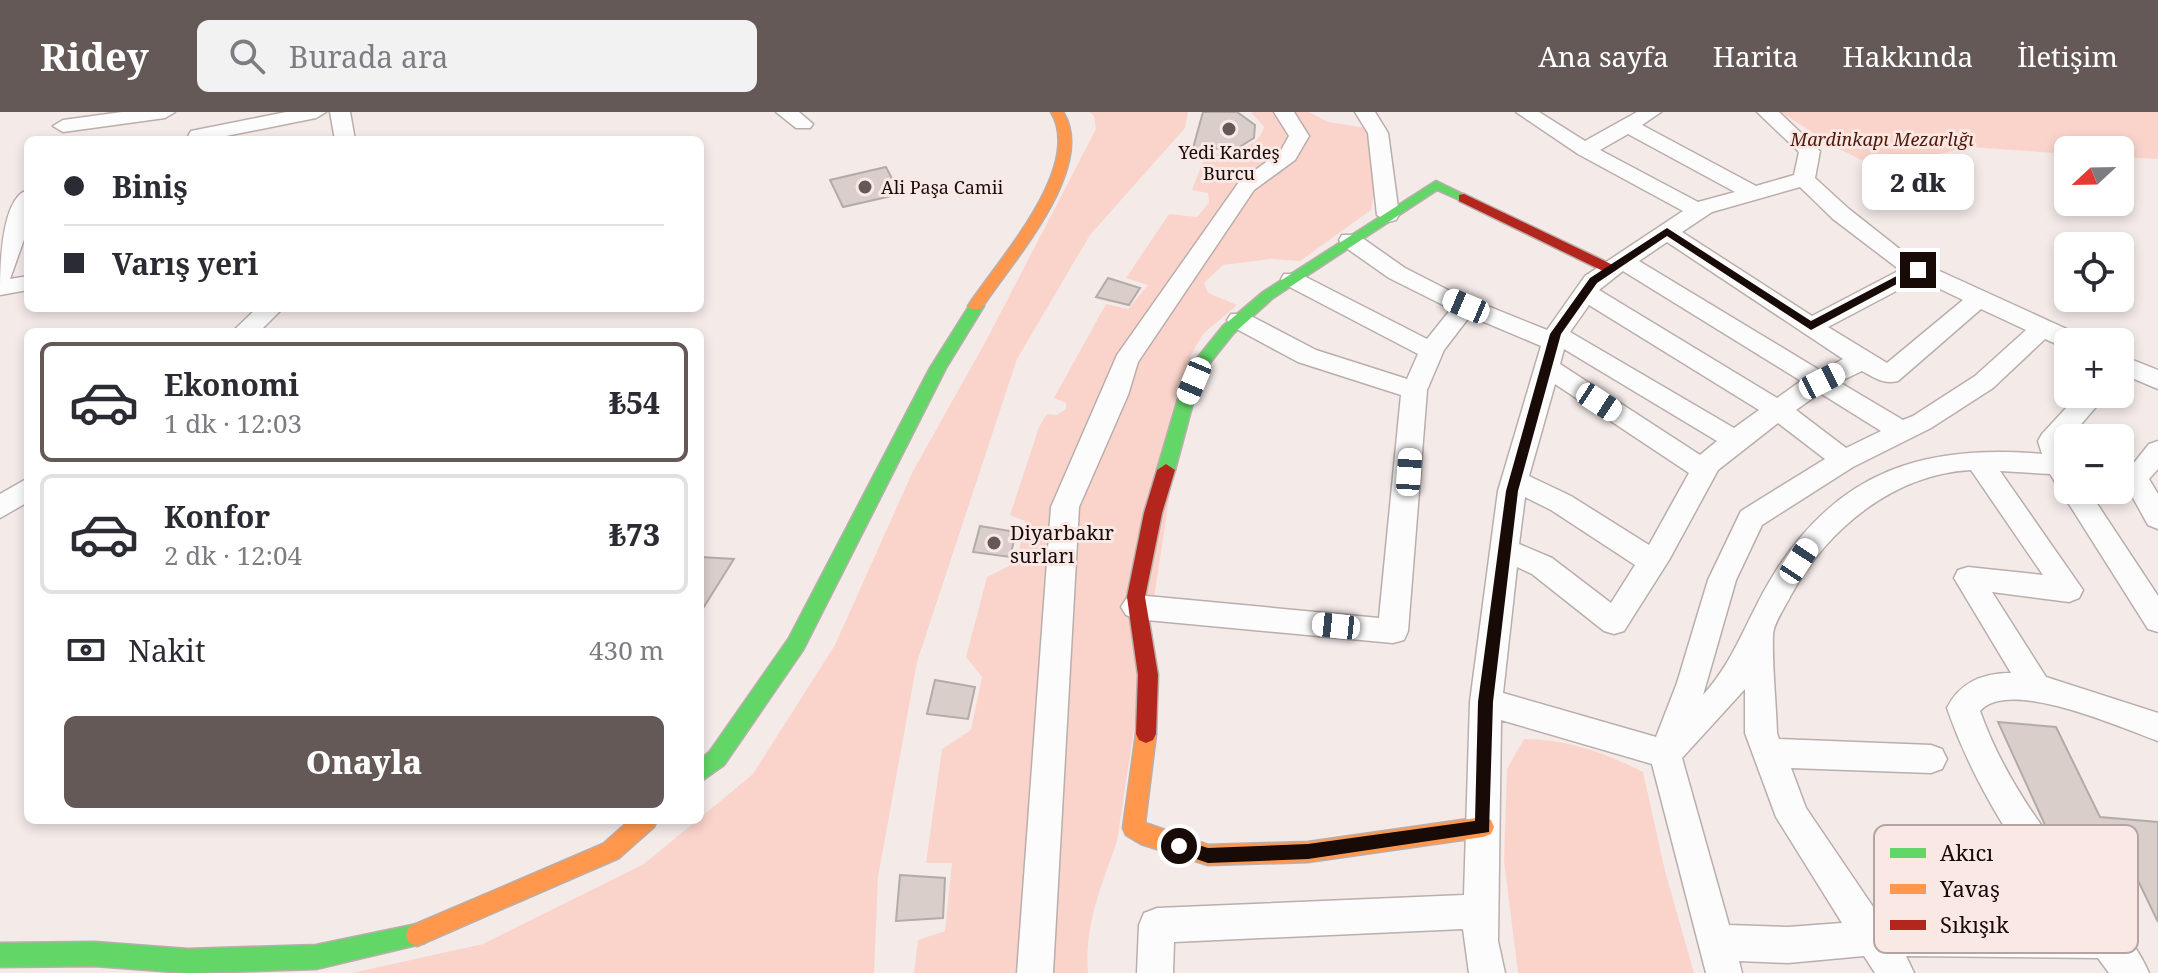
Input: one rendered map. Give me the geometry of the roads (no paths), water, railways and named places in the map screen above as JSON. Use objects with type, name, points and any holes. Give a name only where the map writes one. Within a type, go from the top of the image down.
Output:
[{"type":"street","points":[[60,126],[165,112]]},
{"type":"street","points":[[198,136],[316,112]]},
{"type":"street","points":[[340,112],[344,136]]},
{"type":"street","points":[[786,112],[803,124]]},
{"type":"street","points":[[704,769],[717,758],[796,644],[938,368],[989,284],[1045,205],[1067,141],[1064,119],[1057,112]]},
{"type":"street","points":[[1035,973],[1065,507],[1115,395],[1126,361],[1246,186],[1288,156],[1296,144],[1299,136],[1284,112]]},
{"type":"street","points":[[1365,112],[1378,133],[1388,215]]},
{"type":"street","points":[[1526,112],[1585,150],[1698,211]]},
{"type":"street","points":[[1585,150],[1651,112]]},
{"type":"street","points":[[1767,112],[1810,151],[1804,179]]},
{"type":"street","points":[[1629,126],[1754,193]]},
{"type":"street","points":[[1487,973],[1480,941],[1486,702],[1515,481],[1552,348],[1593,281],[1698,211],[1804,179]]},
{"type":"street","points":[[1804,179],[1841,214],[1903,263],[2054,333]]},
{"type":"street","points":[[1483,827],[1308,852],[1208,855],[1149,837],[1134,828],[1146,753],[1148,675],[1136,607],[1153,513],[1186,399],[1202,362],[1239,320],[1292,279],[1436,185],[1617,265],[1822,381],[1902,432]]},
{"type":"street","points":[[0,277],[4,251],[24,208]]},
{"type":"street","points":[[1667,232],[1889,375],[1978,299]]},
{"type":"street","points":[[1350,240],[1397,273],[1735,440]]},
{"type":"street","points":[[1811,326],[1918,270]]},
{"type":"street","points":[[1292,279],[1431,351]]},
{"type":"street","points":[[0,288],[24,284]]},
{"type":"street","points":[[1585,292],[1778,410],[1844,460]]},
{"type":"street","points":[[1136,607],[1393,631],[1414,390],[1431,351],[1466,306]]},
{"type":"street","points":[[248,328],[266,312]]},
{"type":"street","points":[[1239,320],[1307,356],[1414,390]]},
{"type":"street","points":[[1760,629],[1761,733],[1768,753],[1793,817],[1873,938],[1788,945],[1720,958],[1665,754],[1692,683],[1722,580],[1751,518],[1844,460],[1902,432],[1984,382],[2042,328]]},
{"type":"street","points":[[1552,348],[1704,470]]},
{"type":"street","points":[[1505,550],[1542,566],[1614,622],[1653,562],[1708,463],[1778,410],[1822,381],[1862,360]]},
{"type":"street","points":[[2134,370],[2158,380]]},
{"type":"street","points":[[2067,424],[2081,408]]},
{"type":"street","points":[[2158,451],[2138,479],[2158,518]]},
{"type":"street","points":[[1665,754],[1712,707],[1745,663],[1771,605],[1813,540],[1847,507],[1897,478],[1950,462],[1979,461],[2054,473]]},
{"type":"street","points":[[1979,461],[2069,590],[1968,578],[2037,689]]},
{"type":"street","points":[[1515,481],[1561,503],[1653,562]]},
{"type":"street","points":[[0,508],[24,491]]},
{"type":"street","points":[[2085,504],[2158,620]]},
{"type":"street","points":[[2020,825],[1971,737],[1963,708],[1976,692],[2000,685],[2037,689],[2158,727]]},
{"type":"street","points":[[1486,702],[1665,754]]},
{"type":"street","points":[[1768,753],[1931,759]]},
{"type":"street","points":[[0,955],[95,954],[188,961],[316,957],[413,937],[611,851],[641,824]]},
{"type":"street","points":[[1155,973],[1157,925],[1481,911]]},
{"type":"street","points":[[1883,953],[1896,973]]},
{"type":"street","points":[[2117,953],[2131,973]]},
{"type":"place","name":"Yedi Kardeş Burcu","points":[[1229,129]]},
{"type":"place","name":"Ali Paşa Camii","points":[[865,187]]},
{"type":"place","name":"Diyarbakır surları","points":[[994,543]]},
{"type":"park label","name":"Mardinkapı Mezarlığı","points":[[1882,139]]}]
